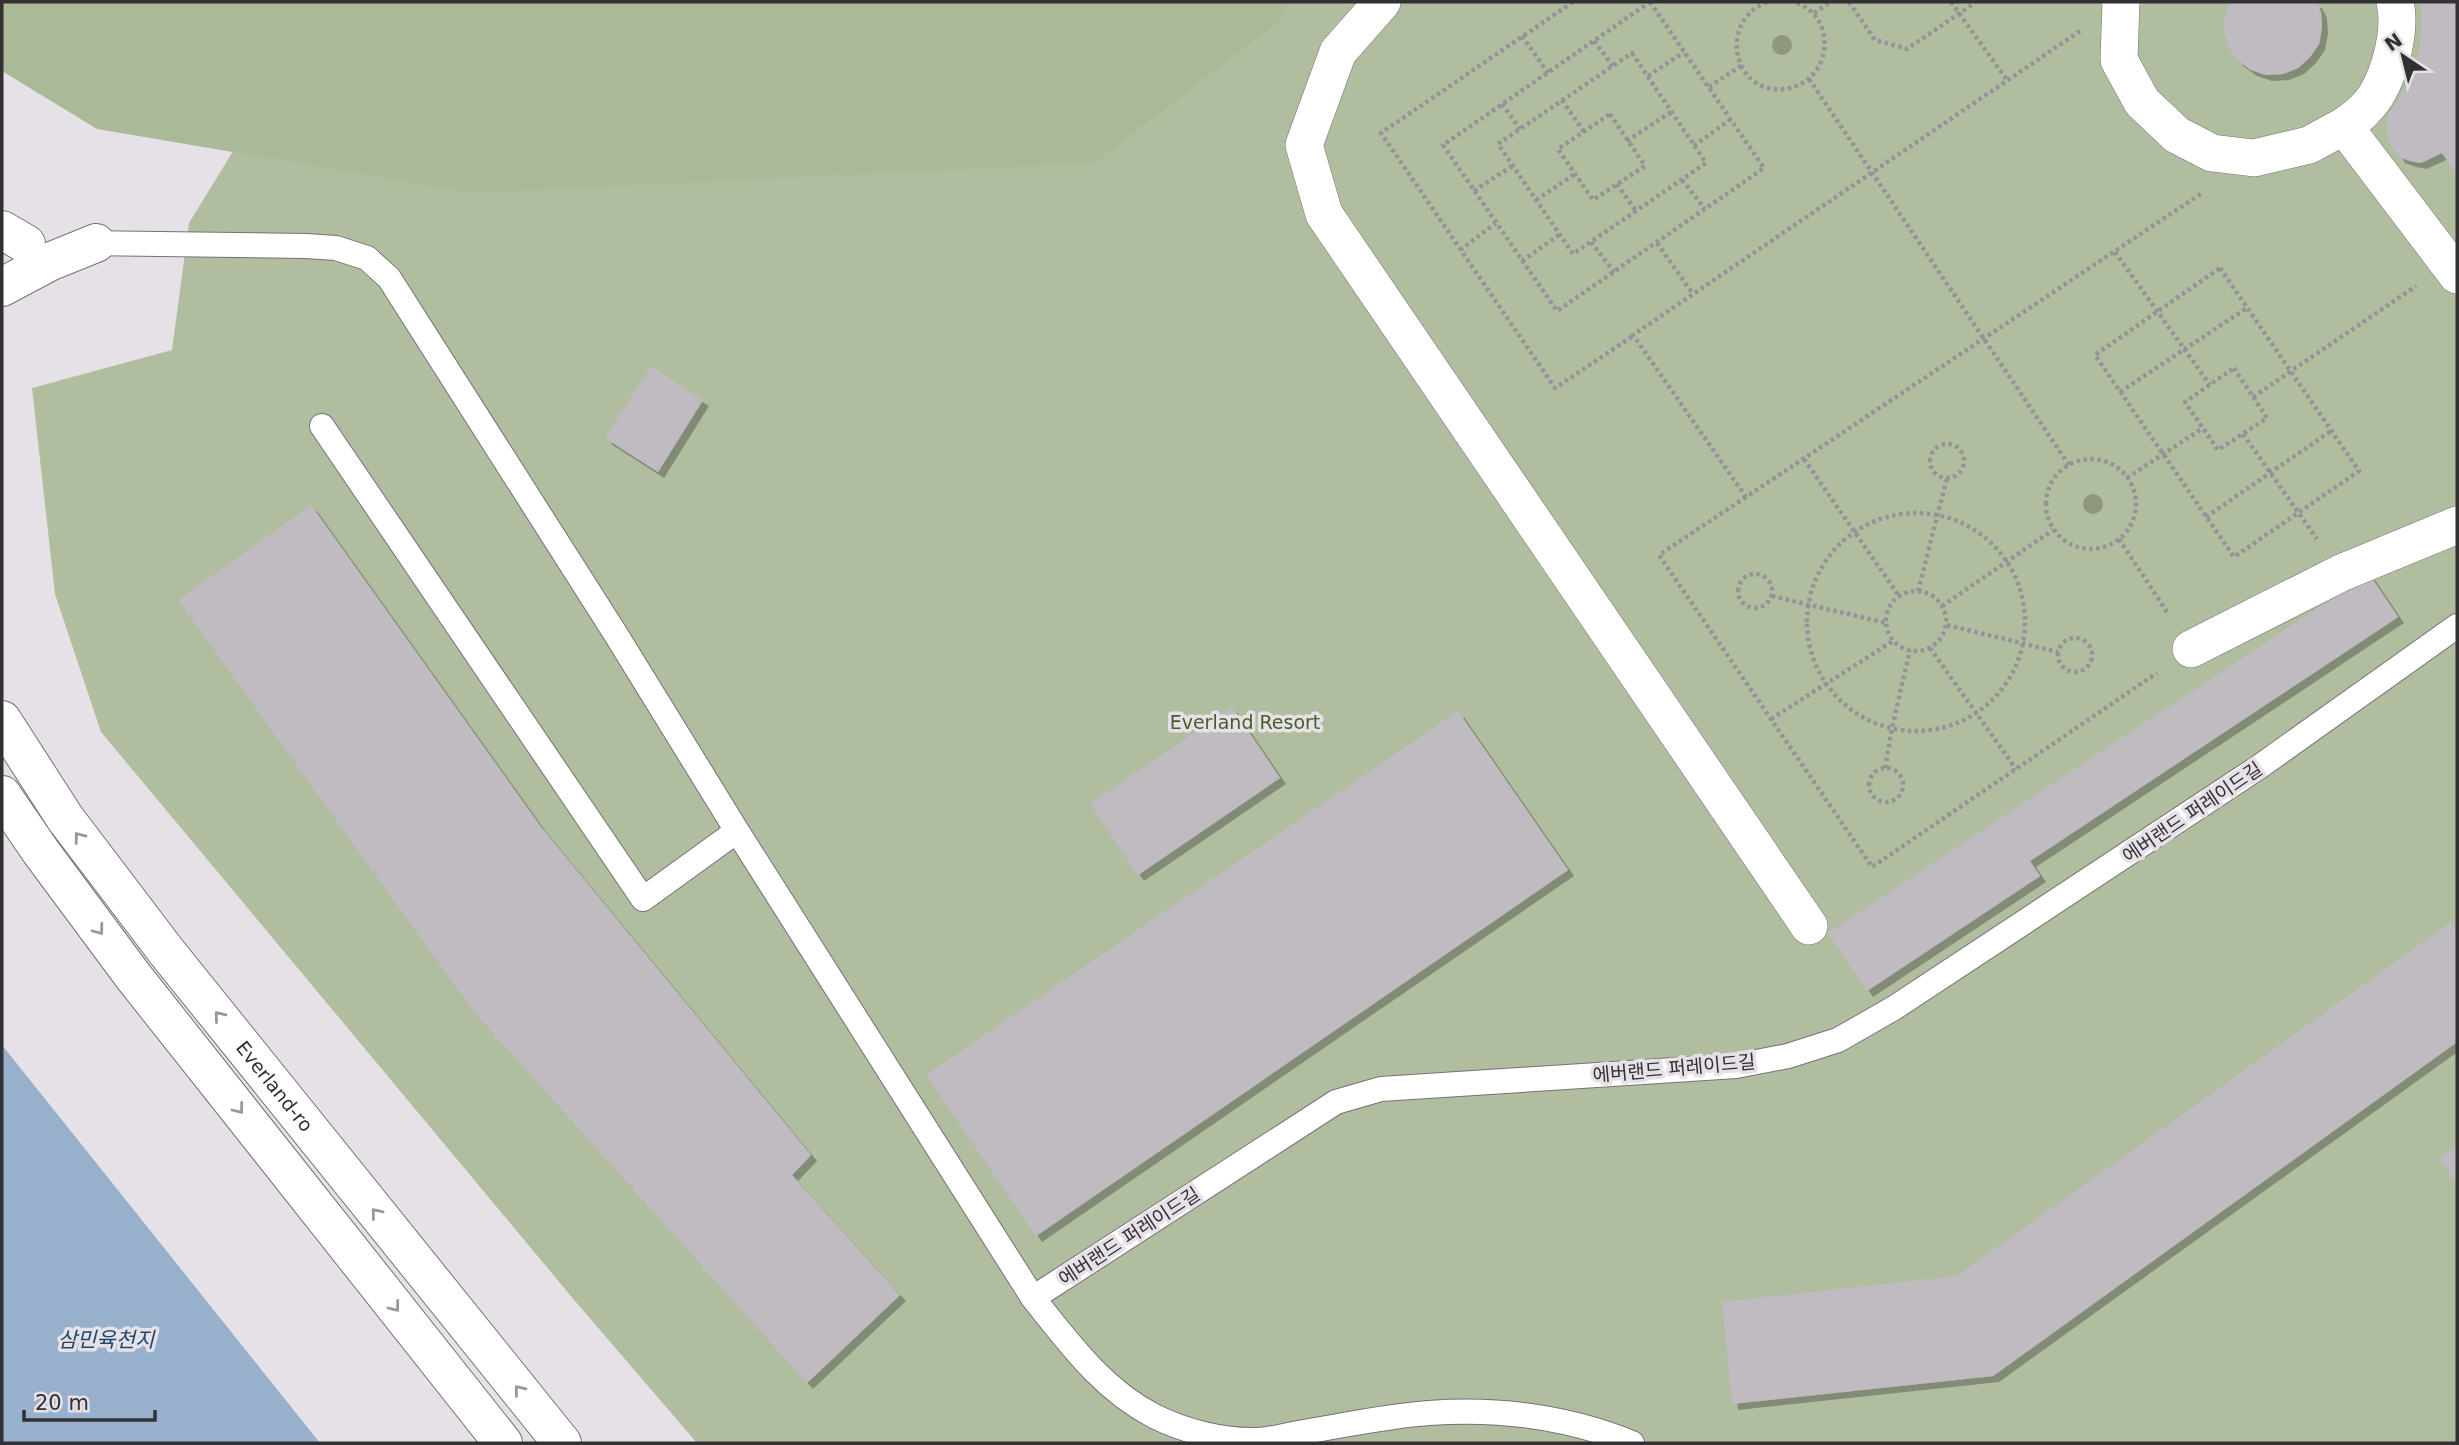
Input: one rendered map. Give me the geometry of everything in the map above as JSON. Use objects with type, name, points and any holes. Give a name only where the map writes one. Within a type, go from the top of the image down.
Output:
[{"type":"street","points":[[1382,2],[1338,52],[1304,145],[1324,214],[1809,926]]},
{"type":"street","points":[[2121,2],[2119,60],[2142,102],[2177,135],[2212,153],[2254,158],[2309,145],[2344,126],[2367,108],[2390,67],[2398,16],[2395,2]]},
{"type":"street","points":[[2344,126],[2453,270]]},
{"type":"street","points":[[2,288],[49,262],[96,243]]},
{"type":"street","points":[[2192,649],[2342,573],[2457,525]]},
{"type":"street","name":"Everland-ro","points":[[2,720],[65,818],[166,951],[562,1443]]},
{"type":"street","points":[[2,795],[40,852],[133,976],[503,1443]]},
{"type":"lane","points":[[10,239],[336,248],[367,258],[389,278],[1033,1298],[1090,1369],[1153,1416],[1189,1430],[1225,1438],[1258,1440],[1429,1413],[1521,1414],[1601,1430],[1632,1443]]},
{"type":"lane","points":[[322,426],[643,899],[737,831]]},
{"type":"lane","name":"에버랜드 퍼레이드길","points":[[1033,1298],[1336,1102],[1381,1089],[1735,1066],[1788,1056],[1838,1040],[1905,1001],[2259,767],[2457,626]]},
{"type":"path","points":[[1573,2],[1381,133],[1555,388],[2121,2]]},
{"type":"path","points":[[1650,2],[1765,168],[1557,311],[1443,145],[1548,73],[1650,2]]},
{"type":"path","points":[[1767,2],[1757,4],[1740,27],[1736,41],[1737,57],[1754,81],[1782,90],[1796,87],[1810,79],[1822,61],[1826,39],[1822,25],[1814,13],[1802,4],[1794,2]]},
{"type":"path","points":[[1814,13],[1830,2]]},
{"type":"path","points":[[1849,2],[1875,40],[1907,49],[1976,2]]},
{"type":"path","points":[[1951,2],[2007,80]]},
{"type":"path","points":[[1522,36],[1548,73]]},
{"type":"path","points":[[1594,41],[1613,66]]},
{"type":"path","points":[[1647,76],[1684,52]]},
{"type":"path","points":[[1632,53],[1706,163],[1573,254],[1498,144],[1613,66],[1632,53]]},
{"type":"path","points":[[1709,87],[1742,65]]},
{"type":"path","points":[[1810,79],[2068,465]]},
{"type":"path","points":[[1562,100],[1584,132]]},
{"type":"path","points":[[1502,104],[1520,129]]},
{"type":"path","points":[[1628,141],[1671,112]]},
{"type":"path","points":[[1610,114],[1645,166],[1593,201],[1558,149],[1584,132],[1610,114]]},
{"type":"path","points":[[1695,146],[1731,119]]},
{"type":"path","points":[[2119,539],[2192,649],[1872,867],[1659,555],[2254,158]]},
{"type":"path","points":[[1475,191],[1512,166]]},
{"type":"path","points":[[1536,200],[1575,174]]},
{"type":"path","points":[[1682,180],[1705,209]]},
{"type":"path","points":[[1617,184],[1636,211]]},
{"type":"path","points":[[1460,250],[1497,223]]},
{"type":"path","points":[[1522,261],[1559,235]]},
{"type":"path","points":[[1591,242],[1614,272]]},
{"type":"path","points":[[1657,243],[1693,294]]},
{"type":"path","points":[[2115,251],[2210,386]]},
{"type":"path","points":[[2220,268],[2359,471],[2234,557],[2095,355],[2158,311],[2220,268]]},
{"type":"path","points":[[2253,397],[2453,270]]},
{"type":"path","points":[[2120,392],[2246,308]]},
{"type":"path","points":[[1633,336],[1746,497]]},
{"type":"path","points":[[2234,368],[2267,418],[2218,450],[2185,402],[2210,386],[2234,368]]},
{"type":"path","points":[[2127,478],[2203,428]]},
{"type":"path","points":[[2206,517],[2331,431]]},
{"type":"path","points":[[2243,434],[2342,573]]},
{"type":"path","points":[[1918,591],[1947,478],[1961,471],[1964,460],[1960,450],[1945,444],[1934,449],[1929,465],[1936,475],[1947,478]]},
{"type":"path","points":[[1804,459],[1899,596]]},
{"type":"path","points":[[2082,460],[2097,460],[2112,464],[2127,478],[2136,499],[2129,528],[2119,539],[2106,547],[2091,549],[2077,547],[2053,530],[2047,516],[2049,487],[2057,474],[2068,465],[2082,460]]},
{"type":"path","points":[[1920,511],[1938,515],[1954,518],[1984,535],[2008,560],[2022,592],[2027,626],[2020,660],[2003,690],[1977,713],[1942,729],[1904,732],[1867,721],[1836,699],[1815,667],[1806,630],[1810,592],[1826,557],[1854,531],[1886,516],[1920,511]]},
{"type":"path","points":[[1942,606],[2053,530]]},
{"type":"path","points":[[1748,575],[1759,575],[1769,581],[1772,596],[1760,608],[1749,608],[1740,601],[1738,589],[1748,575]]},
{"type":"path","points":[[1918,591],[1928,593],[1942,606],[1947,625],[1938,643],[1921,651],[1901,647],[1888,632],[1886,622],[1888,612],[1899,596],[1918,591]]},
{"type":"path","points":[[1772,596],[1886,622]]},
{"type":"path","points":[[1947,625],[2058,652]]},
{"type":"path","points":[[2080,638],[2092,649],[2092,660],[2081,671],[2070,671],[2060,664],[2058,652],[2068,639],[2080,638]]},
{"type":"path","points":[[1771,719],[1825,682],[1894,641]]},
{"type":"path","points":[[1930,648],[2016,769]]},
{"type":"path","points":[[1885,768],[1910,650]]},
{"type":"path","points":[[1885,768],[1900,774],[1903,784],[1901,795],[1886,802],[1875,798],[1869,788],[1874,772],[1885,768]]},
{"type":"green space","points":[[2,2],[1290,2],[1282,19],[1095,163],[473,193],[97,129],[2,71]]},
{"type":"green space","name":"Everland Resort","points":[[363,2],[2457,2],[2457,1443],[697,1443],[575,1301],[101,732],[55,594],[32,388],[172,350],[189,223],[281,73]]},
{"type":"water","name":"삼민육천지","points":[[2,1045],[320,1443],[2,1443]]},
{"type":"building","points":[[2231,2],[2316,2],[2321,12],[2319,44],[2298,68],[2283,74],[2266,75],[2251,70],[2237,60],[2228,47],[2224,31],[2225,15]]},
{"type":"building","points":[[2419,2],[2457,2],[2457,175],[2442,153],[2421,163],[2410,161],[2399,157],[2387,139],[2387,117],[2410,81],[2420,47],[2422,16]]},
{"type":"building","points":[[651,366],[703,400],[658,472],[605,438]]},
{"type":"building","points":[[311,505],[541,827],[811,1155],[792,1175],[900,1295],[807,1383],[474,1012],[178,600]]},
{"type":"building","points":[[2369,574],[2398,617],[2030,861],[2040,876],[1867,991],[1828,933]]},
{"type":"building","points":[[1232,707],[1280,778],[1138,875],[1090,804]]},
{"type":"building","points":[[1458,711],[1568,870],[1036,1236],[926,1075]]},
{"type":"building","points":[[2451,922],[2457,931],[2457,1042],[1993,1376],[1732,1404],[1722,1302],[1957,1276]]},
{"type":"building","points":[[2457,1146],[2457,1185],[2439,1159]]}]
